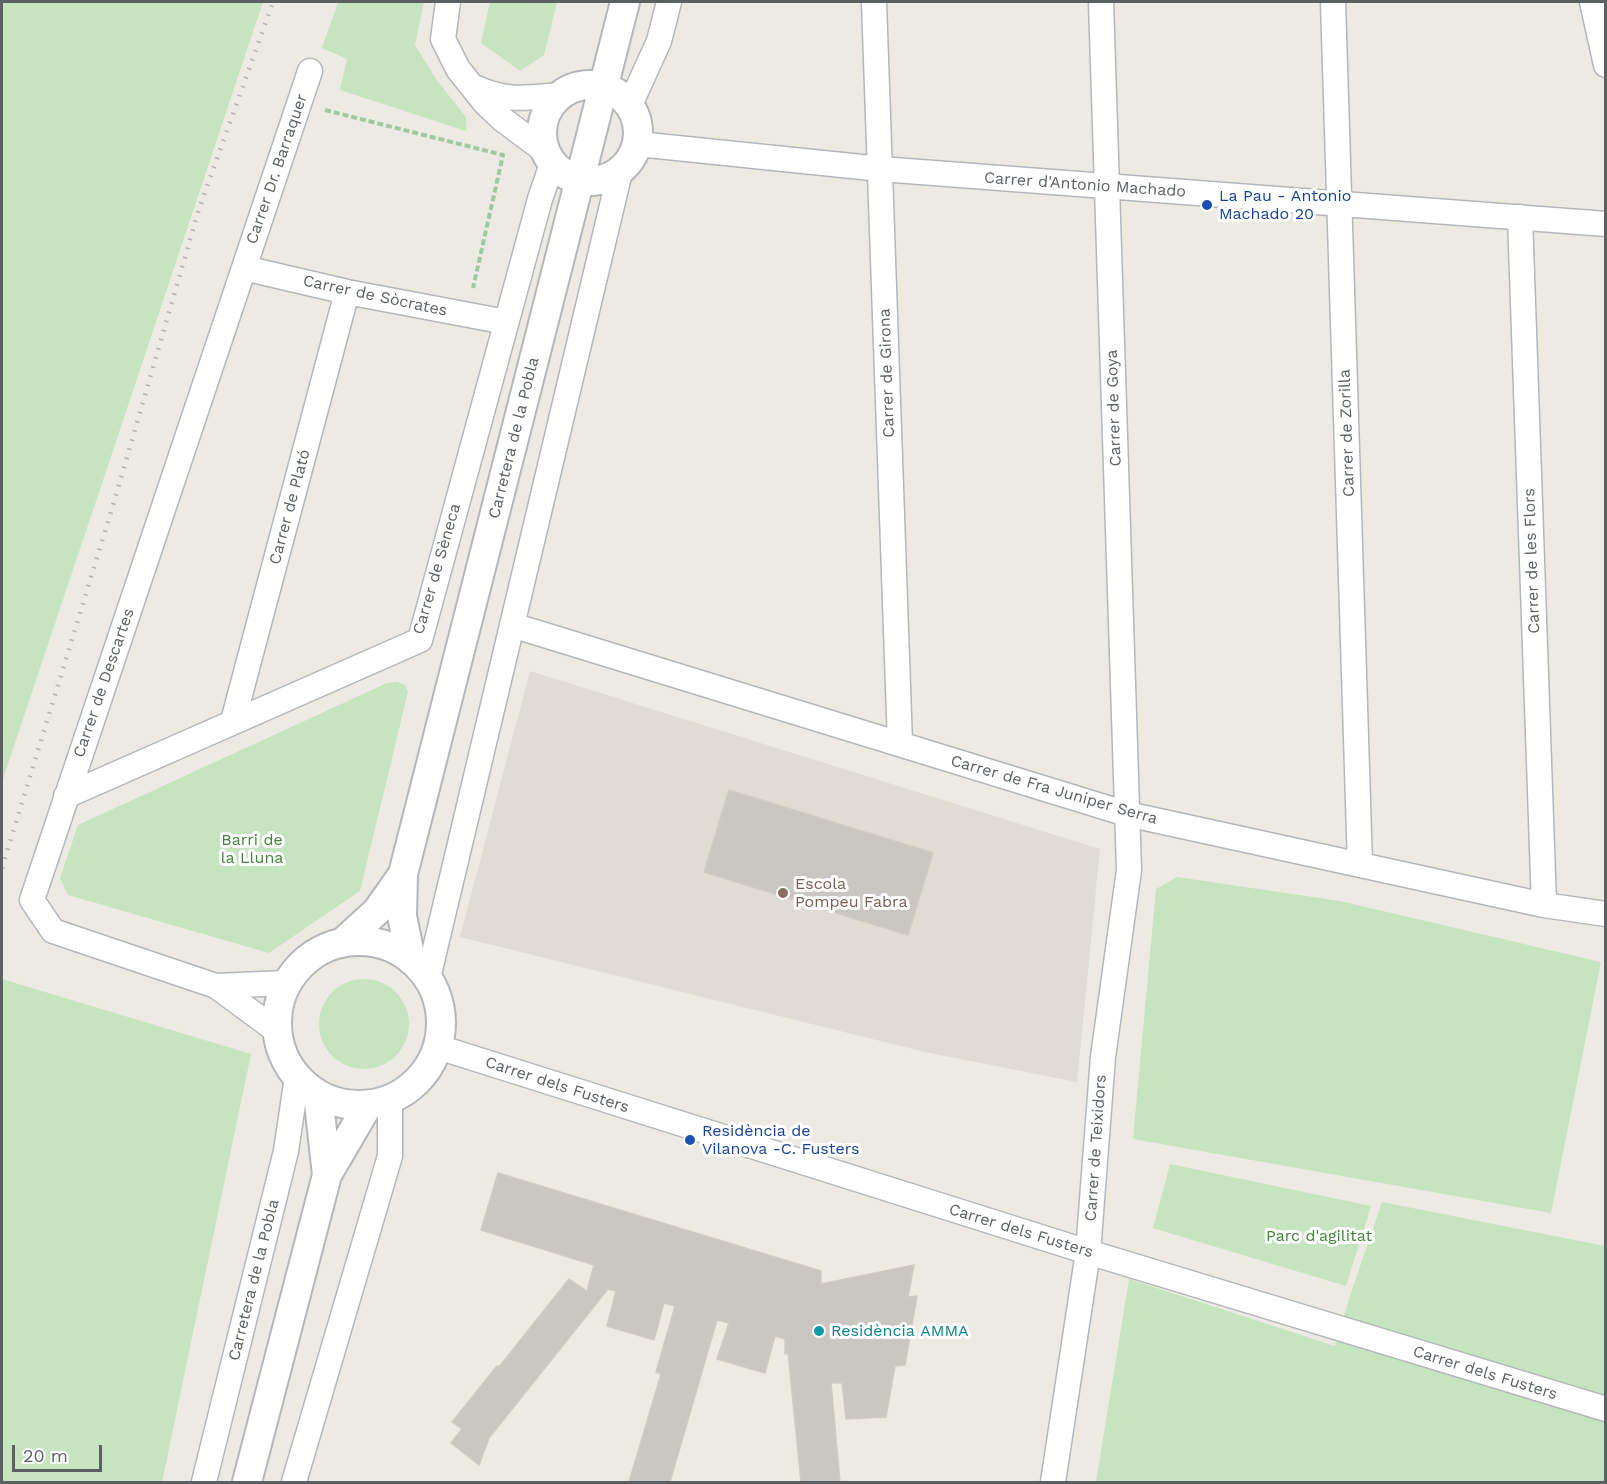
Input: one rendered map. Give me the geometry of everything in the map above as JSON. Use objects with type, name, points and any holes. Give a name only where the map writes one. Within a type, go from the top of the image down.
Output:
[{"type":"street","points":[[448,2],[443,39],[458,69],[486,104],[565,174],[579,181],[594,182],[608,179],[620,172],[631,160],[638,144],[638,124],[630,105],[618,93],[603,86],[588,84],[560,95],[550,106],[543,120],[542,136],[549,158]]},
{"type":"street","name":"Carretera de la Pobla","points":[[420,969],[402,916],[403,874],[625,2]]},
{"type":"street","points":[[630,105],[659,41],[669,2]]},
{"type":"street","name":"Carrer de Girona","points":[[874,2],[900,744]]},
{"type":"street","name":"Carrer de Goya","points":[[1101,2],[1127,814]]},
{"type":"street","name":"Carrer de Zorilla","points":[[1332,2],[1360,865]]},
{"type":"street","points":[[1592,2],[1605,65]]},
{"type":"street","name":"Carrer Dr. Barraquer","points":[[244,268],[310,71]]},
{"type":"street","points":[[474,87],[492,95],[511,98],[560,95]]},
{"type":"street","name":"Carrer d'Antonio Machado","points":[[638,144],[881,169],[1605,224]]},
{"type":"street","name":"Carrer de Sèneca","points":[[66,796],[420,640],[540,199],[549,158]]},
{"type":"street","points":[[420,969],[512,625],[620,172]]},
{"type":"street","name":"Carrer de les Flors","points":[[1520,217],[1544,905]]},
{"type":"street","name":"Carrer de Sòcrates","points":[[244,268],[347,292],[506,322]]},
{"type":"street","name":"Carrer de Descartes","points":[[244,268],[32,900],[53,930],[216,986],[277,1031]]},
{"type":"street","name":"Carrer de Plató","points":[[233,721],[347,292]]},
{"type":"street","name":"Carrer de Fra Juniper Serra","points":[[512,625],[1127,814],[1544,905],[1605,914]]},
{"type":"street","name":"Carrer de Teixidors","points":[[1053,1482],[1088,1252],[1103,1057],[1129,870],[1127,814]]},
{"type":"street","name":"Carretera de la Pobla","points":[[342,942],[377,911],[403,874]]},
{"type":"street","points":[[367,941],[391,947],[420,969],[438,1000],[441,1023],[438,1047],[427,1069],[411,1087],[379,1102],[342,1103],[308,1086],[283,1055],[277,1031],[278,1006],[287,983],[301,964],[320,950],[342,942],[367,941]]},
{"type":"street","name":"Carrer de Descartes","points":[[216,986],[287,983]]},
{"type":"street","name":"Carrer dels Fusters","points":[[438,1047],[1088,1252],[1605,1409]]},
{"type":"street","points":[[308,1086],[327,1174]]},
{"type":"street","name":"Carretera de la Pobla","points":[[204,1482],[286,1151],[308,1086]]},
{"type":"street","points":[[247,1482],[327,1174],[379,1102]]},
{"type":"street","points":[[294,1482],[390,1156],[379,1102]]},
{"type":"path","points":[[298,103],[503,155],[466,315]]},
{"type":"shaded area","name":"Escola Pompeu Fabra","points":[[530,671],[1100,849],[1077,1082],[925,1052],[460,937]]},
{"type":"green space","points":[[2,2],[263,2],[2,782]]},
{"type":"green space","points":[[338,2],[424,2],[415,45],[436,79],[466,117],[466,131],[340,90],[347,59],[322,48]]},
{"type":"green space","points":[[490,2],[557,2],[544,55],[520,71],[481,43]]},
{"type":"green space","name":"Barri de la Lluna","points":[[397,682],[405,685],[408,692],[360,891],[269,953],[68,895],[60,878],[78,825],[387,683]]},
{"type":"green space","points":[[1177,877],[1340,901],[1601,962],[1551,1213],[1133,1139],[1156,889]]},
{"type":"green space","points":[[2,979],[251,1054],[162,1482],[2,1482]]},
{"type":"green space","points":[[364,979],[389,987],[401,999],[409,1024],[401,1049],[389,1061],[364,1069],[339,1061],[327,1049],[319,1024],[327,999],[339,987]]},
{"type":"green space","name":"Parc d'agilitat","points":[[1170,1164],[1371,1206],[1346,1286],[1153,1228]]},
{"type":"green space","points":[[1382,1202],[1605,1246],[1605,1482],[1096,1482],[1129,1279],[1335,1346]]},
{"type":"building","points":[[729,790],[933,853],[908,935],[704,872]]},
{"type":"building","name":"Residència AMMA","points":[[498,1173],[821,1271],[821,1284],[914,1265],[908,1297],[917,1296],[905,1365],[895,1366],[886,1417],[846,1419],[842,1383],[831,1383],[840,1482],[801,1482],[785,1339],[775,1336],[765,1373],[717,1359],[729,1323],[717,1320],[670,1482],[629,1482],[661,1374],[656,1372],[675,1306],[664,1303],[654,1340],[607,1326],[616,1291],[608,1289],[489,1438],[479,1465],[451,1443],[462,1429],[452,1422],[569,1279],[587,1291],[594,1265],[481,1230]]},
{"type":"railway","points":[[2,868],[114,502],[199,209],[273,2]]},
{"type":"place","name":"La Pau - Antonio Machado 20","points":[[1207,205]]},
{"type":"place","name":"Escola Pompeu Fabra","points":[[783,893]]},
{"type":"place","name":"Residència de Vilanova -C. Fusters","points":[[690,1140]]},
{"type":"place","name":"Residència AMMA","points":[[819,1331]]}]
